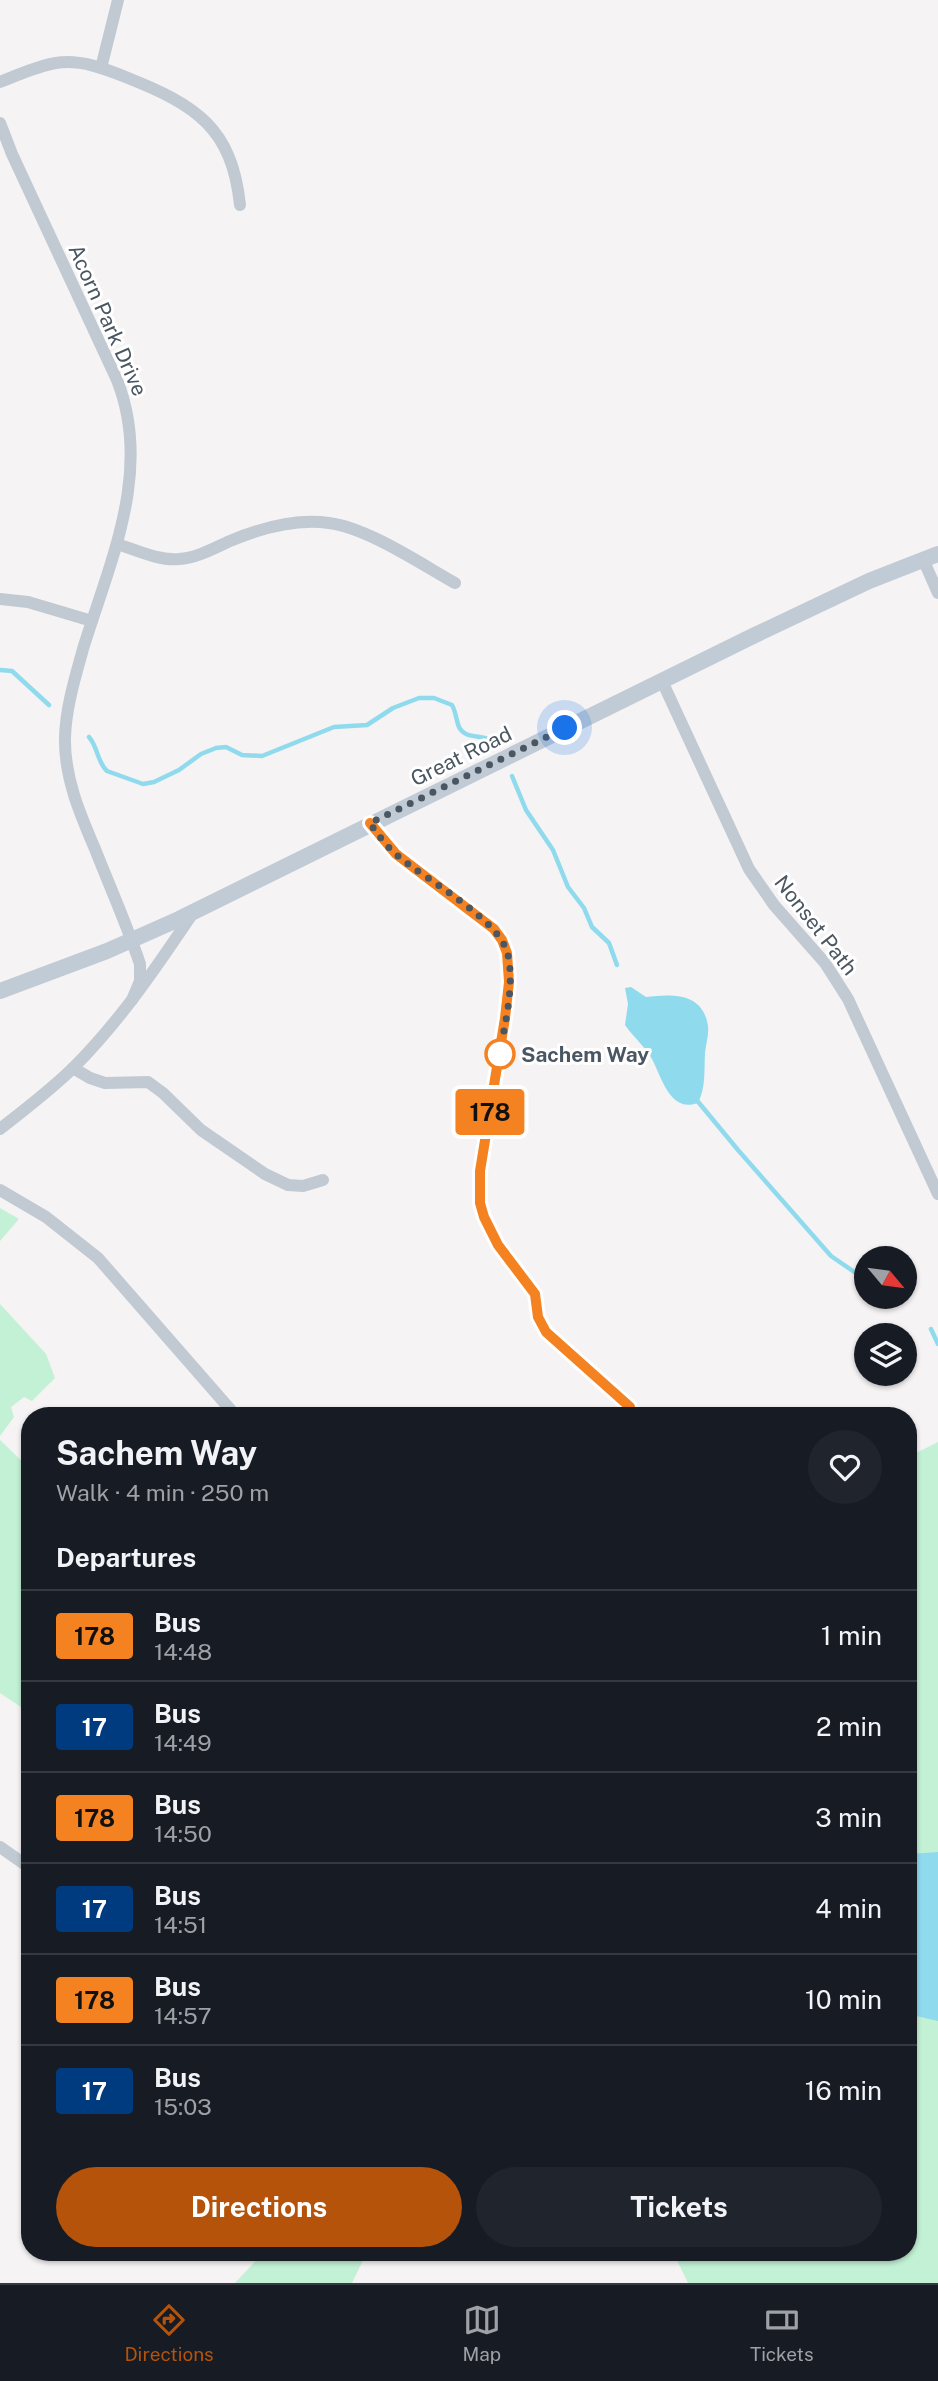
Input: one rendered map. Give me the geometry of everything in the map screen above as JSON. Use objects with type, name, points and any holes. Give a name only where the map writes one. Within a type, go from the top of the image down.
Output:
[{"type":"main road","name":"Great Road","points":[[0,991],[132,940],[839,595],[930,556]]},
{"type":"street","points":[[100,68],[118,0]]},
{"type":"street","points":[[0,82],[57,63],[77,63],[100,68],[163,92],[204,118],[222,141],[235,172],[240,205]]},
{"type":"street","name":"Acorn Park Drive","points":[[0,123],[123,396],[132,443],[131,474],[117,544],[70,695],[65,754],[74,796],[132,940],[141,972],[132,1000]]},
{"type":"street","points":[[117,544],[167,559],[179,559],[202,554],[274,526],[329,523],[355,530],[455,583]]},
{"type":"street","points":[[930,556],[938,593]]},
{"type":"street","points":[[0,599],[28,602],[92,621]]},
{"type":"street","name":"Nonset Path","points":[[662,681],[749,869],[774,905],[825,963],[848,999],[938,1194]]},
{"type":"street","points":[[370,823],[396,854],[483,919],[502,940],[507,953],[509,982],[480,1171],[480,1203],[498,1245],[535,1294],[538,1317],[546,1332],[630,1407]]},
{"type":"street","points":[[0,1129],[73,1068],[104,1035],[196,910]]},
{"type":"street","points":[[73,1068],[105,1083],[148,1083],[163,1093],[201,1130],[265,1174],[288,1185],[303,1186],[323,1180]]},
{"type":"street","points":[[0,1190],[46,1217],[98,1258],[228,1407]]},
{"type":"street","points":[[0,1847],[21,1862]]},
{"type":"green space","points":[[0,1208],[19,1219],[0,1241]]},
{"type":"green space","points":[[0,1304],[46,1354],[55,1378],[32,1401],[24,1397],[11,1407],[14,1417],[0,1436]]},
{"type":"green space","points":[[0,1440],[21,1460],[21,1707],[0,1693]]},
{"type":"green space","points":[[938,1442],[938,2283],[688,2283],[677,2261],[917,2261],[917,1452]]},
{"type":"green space","points":[[256,2261],[363,2261],[352,2283],[235,2283]]},
{"type":"water","points":[[631,987],[646,997],[666,995],[693,1001],[705,1015],[708,1032],[703,1085],[698,1103],[680,1103],[668,1092],[649,1054],[625,1025],[628,1004],[625,988]]},
{"type":"water","points":[[938,1852],[938,2021],[917,2016],[917,1854]]},
{"type":"waterway","points":[[0,670],[12,671],[49,705]]},
{"type":"waterway","points":[[89,737],[107,771],[143,784],[154,782],[179,770],[201,754],[216,748],[226,747],[242,755],[262,756],[334,727],[367,725],[393,708],[419,698],[434,698],[452,705],[462,731],[494,742]]},
{"type":"waterway","points":[[512,776],[526,810],[553,850],[568,887],[584,908],[592,927],[609,943],[617,965]]},
{"type":"waterway","points":[[695,1098],[831,1256],[854,1272]]},
{"type":"waterway","points":[[931,1329],[938,1344]]},
{"type":"bus line","name":"178","points":[[370,823],[396,854],[483,919],[502,940],[507,953],[509,982],[480,1171],[480,1203],[498,1245],[532,1288],[538,1302],[538,1317],[546,1332],[630,1407]]},
{"type":"place","name":"Sachem Way","points":[[500,1054]]},
{"type":"route","points":[[500,1054],[498,1061],[509,982],[507,953],[502,940],[483,919],[396,854],[370,823],[565,728]]}]
